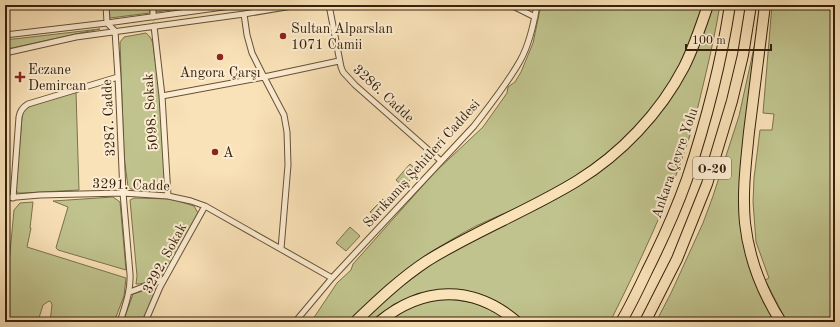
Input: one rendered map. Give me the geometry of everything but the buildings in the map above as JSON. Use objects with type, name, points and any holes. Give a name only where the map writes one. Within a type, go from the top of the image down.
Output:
[{"type":"highway","points":[[355,322],[375,302],[426,262],[465,239],[531,206],[577,180],[620,148],[652,115],[684,68],[708,5]]},
{"type":"highway","name":"Ankara Çevre Yolu","points":[[621,322],[669,224],[686,180],[711,96],[730,5]]},
{"type":"highway","name":"O-20","points":[[645,322],[677,258],[707,184],[732,101],[743,55],[751,5]]},
{"type":"highway","points":[[764,5],[745,173],[745,222],[754,265],[768,300],[781,322]]},
{"type":"highway","points":[[379,322],[392,311],[406,304],[431,295],[441,294],[477,298],[494,305],[517,322]]},
{"type":"street","points":[[106,5],[107,23],[115,31]]},
{"type":"street","points":[[153,5],[153,16]]},
{"type":"street","points":[[5,35],[238,5]]},
{"type":"street","points":[[5,53],[115,31],[244,14],[298,5]]},
{"type":"street","name":"3286. Cadde","points":[[329,5],[339,61],[343,72],[351,81],[441,161]]},
{"type":"street","points":[[511,5],[535,16]]},
{"type":"street","name":"Sarıkamış Şehitleri Caddesi","points":[[295,322],[332,278],[474,126],[491,104],[521,60],[537,5]]},
{"type":"street","points":[[244,14],[246,35],[252,52],[284,115],[287,132],[288,165],[281,249]]},
{"type":"street","name":"5098. Sokak","points":[[154,26],[162,96],[168,196]]},
{"type":"street","name":"3287. Cadde","points":[[115,31],[123,193],[131,283],[130,292],[120,322]]},
{"type":"street","points":[[162,96],[339,61]]},
{"type":"street","points":[[13,198],[19,114],[22,108],[28,104],[118,77]]},
{"type":"street","name":"3291. Cadde","points":[[5,198],[40,195],[123,193],[168,196],[192,201],[205,206],[332,278]]},
{"type":"street","name":"3292. Sokak","points":[[146,322],[164,279],[205,206]]},
{"type":"street","points":[[130,292],[164,279]]},
{"type":"green space","points":[[109,5],[149,5],[150,13],[110,18]]},
{"type":"green space","points":[[156,5],[208,5],[156,12]]},
{"type":"green space","points":[[541,5],[703,5],[685,55],[665,90],[638,124],[603,156],[579,174],[555,188],[533,200],[476,226],[434,250],[400,275],[349,322],[311,322],[337,283],[351,270],[353,264],[435,172],[483,127],[507,93],[508,87],[515,82],[521,72],[533,43]]},
{"type":"green space","points":[[712,5],[720,5],[709,61],[691,132],[671,189],[642,256],[610,322],[523,322],[505,306],[478,294],[462,290],[432,291],[419,294],[394,304],[371,322],[362,322],[389,296],[436,261],[490,231],[541,207],[566,193],[654,120]]},
{"type":"green space","points":[[772,5],[835,5],[835,322],[787,322],[765,280],[769,278],[756,242],[753,202],[754,178],[760,130],[772,130],[774,114],[763,113]]},
{"type":"green space","points":[[98,29],[12,48],[5,49],[5,40]]},
{"type":"green space","points":[[146,33],[151,38],[153,44],[160,97],[166,181],[164,189],[159,193],[131,189],[128,187],[124,156],[120,42],[124,37]]},
{"type":"green space","points":[[757,34],[741,164],[739,207],[746,254],[753,278],[764,303],[775,322],[656,322],[703,223],[713,196],[739,116]]},
{"type":"green space","points":[[76,92],[79,190],[18,193],[16,190],[23,111],[27,107]]},
{"type":"green space","points":[[410,164],[418,171],[404,187],[396,180]]},
{"type":"green space","points":[[113,197],[120,202],[126,270],[58,250],[56,248],[68,207],[53,201]]},
{"type":"green space","points":[[134,198],[172,199],[194,206],[198,213],[166,273],[160,277],[139,284],[136,284],[137,276],[130,200]]},
{"type":"green space","points":[[383,199],[390,206],[378,219],[370,212]]},
{"type":"green space","points":[[33,202],[31,228],[27,247],[126,278],[124,296],[114,322],[50,322],[52,305],[49,301],[43,305],[38,321],[27,318],[25,322],[5,322],[5,276],[9,263],[14,210],[20,203]]},
{"type":"green space","points":[[350,227],[360,236],[346,251],[336,243]]},
{"type":"green space","points":[[158,286],[143,322],[123,322],[133,294]]},
{"type":"green space","points":[[448,299],[478,304],[489,308],[510,322],[387,322],[408,308],[423,302]]},
{"type":"place","name":"Sultan Alparslan 1071 Camii","points":[[283,36]]},
{"type":"place","name":"Angora Çarşı","points":[[220,57]]},
{"type":"place","name":"Eczane Demircan","points":[[20,77]]},
{"type":"place","name":"A","points":[[215,152]]}]
